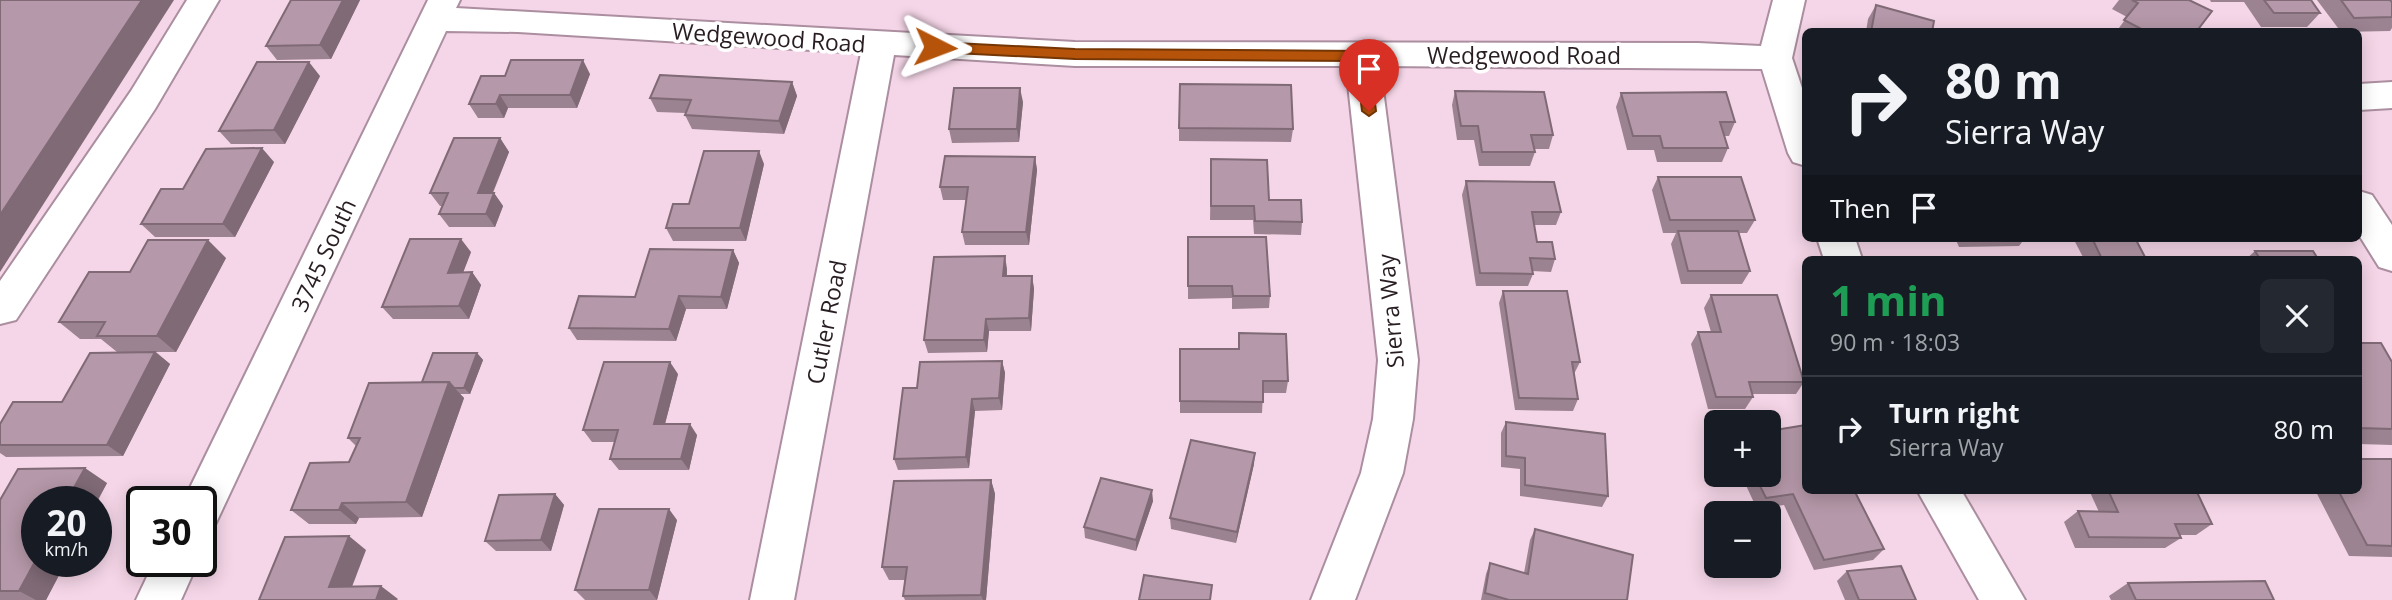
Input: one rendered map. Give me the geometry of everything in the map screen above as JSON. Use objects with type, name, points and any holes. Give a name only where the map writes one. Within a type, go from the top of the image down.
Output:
[{"type":"street","points":[[2,309],[142,100],[203,0]]},
{"type":"street","points":[[1789,0],[1774,58],[1802,141]]},
{"type":"street","name":"Wedgewood Road","points":[[439,10],[519,21],[1075,54],[1698,55],[1774,58]]},
{"type":"street","name":"3745 South","points":[[212,486],[439,10]]},
{"type":"street","name":"Cutler Road","points":[[772,600],[879,44]]},
{"type":"street","name":"Sierra Way","points":[[1333,600],[1382,473],[1393,419],[1398,360],[1362,56]]},
{"type":"street","points":[[2362,97],[2392,95]]},
{"type":"street","points":[[2362,210],[2392,256]]},
{"type":"street","points":[[1940,494],[2003,600]]},
{"type":"street","points":[[158,600],[169,577]]},
{"type":"building","points":[[142,0],[0,215],[0,1]]},
{"type":"building","points":[[291,0],[343,0],[320,45],[266,46]]},
{"type":"building","points":[[2132,0],[2189,0],[2212,11],[2199,28],[2139,28],[2124,20],[2138,3]]},
{"type":"building","points":[[2264,0],[2311,0],[2320,13],[2274,13]]},
{"type":"building","points":[[2341,0],[2390,0],[2392,17],[2354,18]]},
{"type":"building","points":[[1876,5],[1934,21],[1933,28],[1872,28]]},
{"type":"building","points":[[511,60],[583,60],[570,95],[500,95],[496,104],[469,104],[481,76],[505,76]]},
{"type":"building","points":[[257,62],[309,62],[274,130],[219,131]]},
{"type":"building","points":[[660,75],[792,82],[779,121],[685,115],[691,100],[650,98]]},
{"type":"building","points":[[1180,84],[1291,85],[1293,129],[1179,128]]},
{"type":"building","points":[[954,88],[1020,88],[1017,129],[949,129]]},
{"type":"building","points":[[1455,91],[1544,92],[1553,135],[1531,135],[1535,152],[1482,152],[1478,126],[1461,126]]},
{"type":"building","points":[[1726,92],[1735,122],[1720,122],[1728,148],[1663,148],[1660,136],[1633,136],[1621,93]]},
{"type":"building","points":[[454,138],[500,138],[478,193],[494,193],[486,214],[439,214],[448,193],[430,193]]},
{"type":"building","points":[[262,148],[223,224],[141,224],[161,189],[183,189],[206,149]]},
{"type":"building","points":[[704,151],[759,151],[740,228],[666,228],[673,204],[689,204]]},
{"type":"building","points":[[945,156],[1035,157],[1026,232],[962,232],[968,187],[940,187]]},
{"type":"building","points":[[1211,159],[1267,160],[1269,200],[1301,200],[1302,222],[1255,221],[1254,206],[1211,206]]},
{"type":"building","points":[[1658,177],[1741,177],[1755,220],[1670,220]]},
{"type":"building","points":[[1466,181],[1554,182],[1561,212],[1532,212],[1537,242],[1552,242],[1555,259],[1530,258],[1533,274],[1480,273]]},
{"type":"building","points":[[1678,231],[1738,231],[1750,271],[1688,271]]},
{"type":"building","points":[[1188,237],[1266,237],[1270,296],[1233,296],[1232,286],[1188,286]]},
{"type":"building","points":[[410,239],[461,239],[448,273],[472,272],[459,306],[382,307]]},
{"type":"building","points":[[148,240],[208,240],[157,336],[97,336],[105,322],[59,322],[89,272],[130,272]]},
{"type":"building","points":[[2094,242],[2137,242],[2144,256],[2101,256]]},
{"type":"building","points":[[650,249],[733,250],[721,297],[679,296],[669,329],[569,328],[579,296],[635,297]]},
{"type":"building","points":[[2255,251],[2313,251],[2316,256],[2258,256]]},
{"type":"building","points":[[1005,256],[1003,276],[1032,276],[1029,318],[986,319],[984,340],[924,340],[934,257]]},
{"type":"building","points":[[1503,291],[1567,291],[1580,362],[1572,362],[1578,399],[1519,398]]},
{"type":"building","points":[[1711,295],[1777,295],[1802,382],[1749,382],[1753,397],[1716,397],[1698,332],[1721,332]]},
{"type":"building","points":[[1239,333],[1286,334],[1288,381],[1263,381],[1263,402],[1180,401],[1180,349],[1239,349]]},
{"type":"building","points":[[2362,343],[2381,343],[2392,362],[2392,429],[2362,428]]},
{"type":"building","points":[[155,352],[107,445],[0,445],[0,424],[13,402],[62,402],[90,353]]},
{"type":"building","points":[[433,353],[477,353],[464,388],[454,388],[449,382],[422,382]]},
{"type":"building","points":[[1002,361],[999,398],[972,399],[966,457],[894,459],[903,388],[917,388],[920,362]]},
{"type":"building","points":[[604,362],[670,362],[654,424],[690,424],[681,459],[610,459],[618,430],[583,430]]},
{"type":"building","points":[[449,382],[406,502],[342,503],[339,510],[291,510],[310,463],[349,462],[360,438],[348,438],[369,383]]},
{"type":"building","points":[[1506,422],[1605,434],[1608,496],[1525,485],[1525,458],[1506,456]]},
{"type":"building","points":[[1802,426],[1802,494],[1856,494],[1884,549],[1824,560],[1793,494],[1766,498],[1760,487],[1781,487],[1781,429]]},
{"type":"building","points":[[1191,440],[1255,453],[1237,532],[1170,518]]},
{"type":"building","points":[[2362,459],[2392,459],[2392,546],[2367,545],[2340,494],[2362,494]]},
{"type":"building","points":[[85,468],[75,486],[21,486],[21,577],[27,577],[19,591],[0,591],[0,500],[18,469]]},
{"type":"building","points":[[1101,478],[1152,490],[1136,540],[1084,527]]},
{"type":"building","points":[[991,480],[981,595],[903,596],[907,567],[882,567],[894,481]]},
{"type":"building","points":[[555,494],[541,540],[485,541],[499,495]]},
{"type":"building","points":[[2110,494],[2198,494],[2212,524],[2175,524],[2181,538],[2089,537],[2078,511],[2118,512]]},
{"type":"building","points":[[599,509],[669,509],[649,590],[575,590]]},
{"type":"building","points":[[1535,529],[1633,555],[1627,600],[1509,600],[1485,593],[1490,563],[1528,574]]},
{"type":"building","points":[[349,536],[329,587],[381,586],[376,600],[259,600],[285,537]]},
{"type":"building","points":[[1901,566],[1916,600],[1859,600],[1847,571]]},
{"type":"building","points":[[1144,575],[1212,585],[1210,600],[1139,600]]},
{"type":"building","points":[[2265,581],[2274,600],[2136,600],[2128,583]]},
{"type":"route","points":[[935,47],[1075,54],[1362,56],[1369,111]]}]
